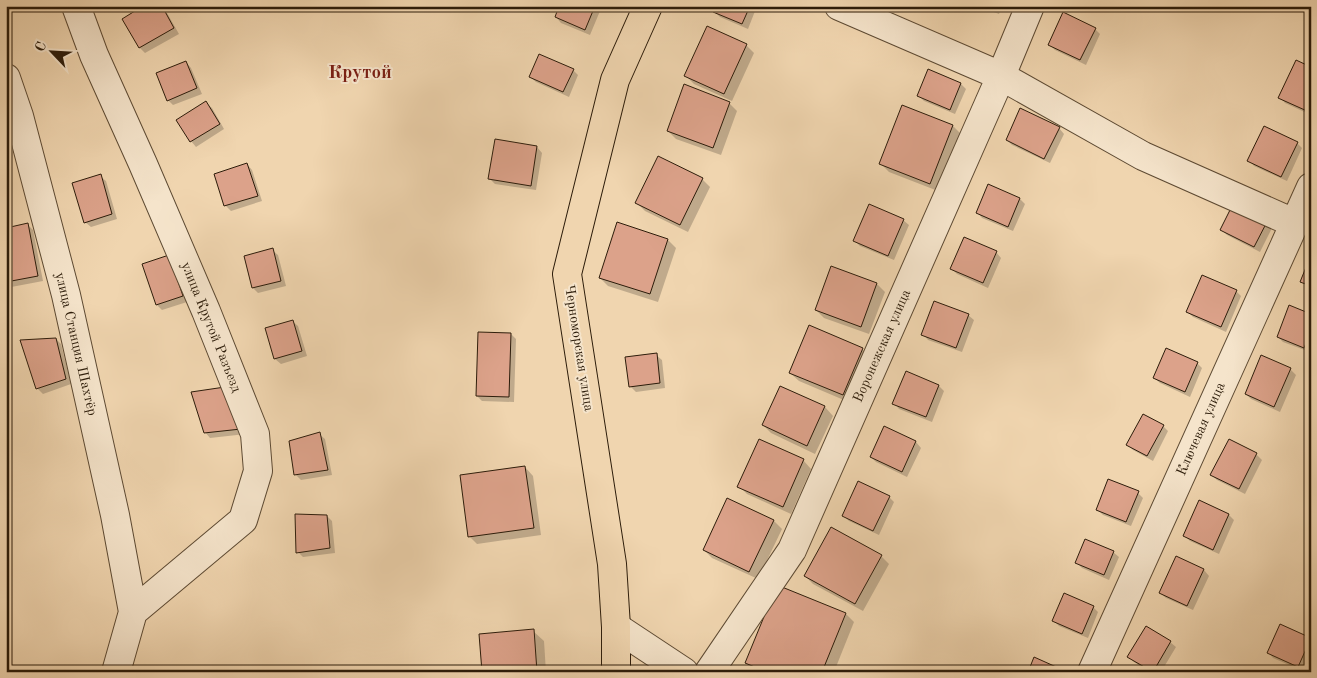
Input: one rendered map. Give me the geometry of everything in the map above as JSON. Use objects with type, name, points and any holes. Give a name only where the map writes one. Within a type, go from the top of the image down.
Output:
[{"type":"main road","name":"Черноморская улица","points":[[616,672],[616,627],[612,564],[568,274],[615,80],[648,6]]},
{"type":"street","name":"улица Крутой Разъезд","points":[[76,6],[94,55],[144,164],[255,434],[258,471],[243,520],[133,612]]},
{"type":"street","points":[[839,6],[1001,76],[1144,156],[1294,224]]},
{"type":"street","name":"Воронежская улица","points":[[709,672],[792,550],[1030,6]]},
{"type":"street","name":"улица Станция Шахтёр","points":[[6,78],[66,295],[115,515],[133,612]]},
{"type":"street","name":"Ключевая улица","points":[[1092,672],[1311,187]]},
{"type":"street","points":[[116,672],[133,612]]},
{"type":"street","points":[[616,627],[684,672]]},
{"type":"building","points":[[143,6],[162,6],[174,28],[139,48],[122,19]]},
{"type":"building","points":[[559,6],[595,6],[585,30],[555,17]]},
{"type":"building","points":[[716,6],[750,6],[742,24],[713,12]]},
{"type":"building","points":[[1063,12],[1096,28],[1080,60],[1048,45]]},
{"type":"building","points":[[707,26],[747,44],[724,94],[684,76]]},
{"type":"building","points":[[539,54],[574,69],[563,92],[529,77]]},
{"type":"building","points":[[1296,60],[1311,67],[1311,103],[1307,111],[1278,98]]},
{"type":"building","points":[[186,61],[197,88],[167,101],[156,73]]},
{"type":"building","points":[[928,69],[961,83],[950,110],[917,96]]},
{"type":"building","points":[[684,84],[730,102],[713,148],[667,131]]},
{"type":"building","points":[[206,101],[220,124],[190,142],[176,120]]},
{"type":"building","points":[[902,105],[953,125],[930,184],[879,164]]},
{"type":"building","points":[[1020,108],[1060,127],[1044,159],[1006,140]]},
{"type":"building","points":[[1264,126],[1298,142],[1281,177],[1247,161]]},
{"type":"building","points":[[495,139],[537,146],[531,186],[488,179]]},
{"type":"building","points":[[658,156],[703,178],[680,225],[635,203]]},
{"type":"building","points":[[247,163],[258,196],[224,206],[214,174]]},
{"type":"building","points":[[101,174],[112,214],[84,223],[72,183]]},
{"type":"building","points":[[988,184],[1020,198],[1008,227],[976,213]]},
{"type":"building","points":[[1235,200],[1269,218],[1254,247],[1220,230]]},
{"type":"building","points":[[869,204],[904,219],[888,256],[853,241]]},
{"type":"building","points":[[617,222],[668,239],[650,294],[599,278]]},
{"type":"building","points":[[28,223],[38,276],[6,282],[6,228]]},
{"type":"building","points":[[964,237],[997,251],[983,283],[950,269]]},
{"type":"building","points":[[273,248],[281,281],[252,288],[244,256]]},
{"type":"building","points":[[169,255],[183,296],[156,305],[142,264]]},
{"type":"building","points":[[1311,255],[1311,286],[1300,282]]},
{"type":"building","points":[[831,266],[877,283],[861,327],[815,310]]},
{"type":"building","points":[[1202,275],[1237,290],[1221,327],[1186,312]]},
{"type":"building","points":[[934,301],[969,314],[956,348],[921,335]]},
{"type":"building","points":[[1289,305],[1311,314],[1311,330],[1304,348],[1277,337]]},
{"type":"building","points":[[293,320],[302,351],[274,359],[265,328]]},
{"type":"building","points":[[809,325],[863,348],[843,395],[789,373]]},
{"type":"building","points":[[478,332],[511,333],[509,397],[476,396]]},
{"type":"building","points":[[56,338],[66,379],[36,389],[20,340]]},
{"type":"building","points":[[1166,348],[1198,362],[1185,392],[1153,378]]},
{"type":"building","points":[[657,353],[660,383],[629,387],[625,357]]},
{"type":"building","points":[[1261,355],[1291,368],[1274,407],[1245,394]]},
{"type":"building","points":[[906,371],[939,385],[926,417],[892,404]]},
{"type":"building","points":[[780,386],[825,406],[807,446],[762,425]]},
{"type":"building","points":[[225,387],[241,429],[204,433],[191,392]]},
{"type":"building","points":[[1143,414],[1164,425],[1147,456],[1126,445]]},
{"type":"building","points":[[884,426],[916,441],[902,472],[870,457]]},
{"type":"building","points":[[320,432],[328,470],[294,475],[289,441]]},
{"type":"building","points":[[759,439],[804,459],[783,507],[737,487]]},
{"type":"building","points":[[1229,439],[1257,453],[1239,489],[1210,475]]},
{"type":"building","points":[[525,466],[534,528],[468,537],[460,475]]},
{"type":"building","points":[[1108,479],[1139,491],[1126,522],[1096,510]]},
{"type":"building","points":[[858,481],[890,496],[873,531],[842,516]]},
{"type":"building","points":[[727,498],[774,520],[749,572],[703,550]]},
{"type":"building","points":[[1199,500],[1229,514],[1213,550],[1183,536]]},
{"type":"building","points":[[295,514],[327,515],[330,548],[296,553]]},
{"type":"building","points":[[831,527],[882,555],[855,604],[804,576]]},
{"type":"building","points":[[1085,539],[1114,551],[1104,575],[1075,563]]},
{"type":"building","points":[[1176,556],[1204,569],[1187,606],[1159,593]]},
{"type":"building","points":[[777,585],[846,613],[822,672],[767,672],[745,663]]},
{"type":"building","points":[[1064,593],[1094,606],[1082,634],[1052,621]]},
{"type":"building","points":[[1280,624],[1311,638],[1298,667],[1267,653]]},
{"type":"building","points":[[1146,626],[1171,641],[1153,672],[1127,657]]},
{"type":"building","points":[[534,629],[537,672],[482,672],[479,634]]},
{"type":"building","points":[[1034,657],[1063,670],[1062,672],[1028,672]]},
{"type":"district","name":"Крутой","points":[[360,73]]}]
